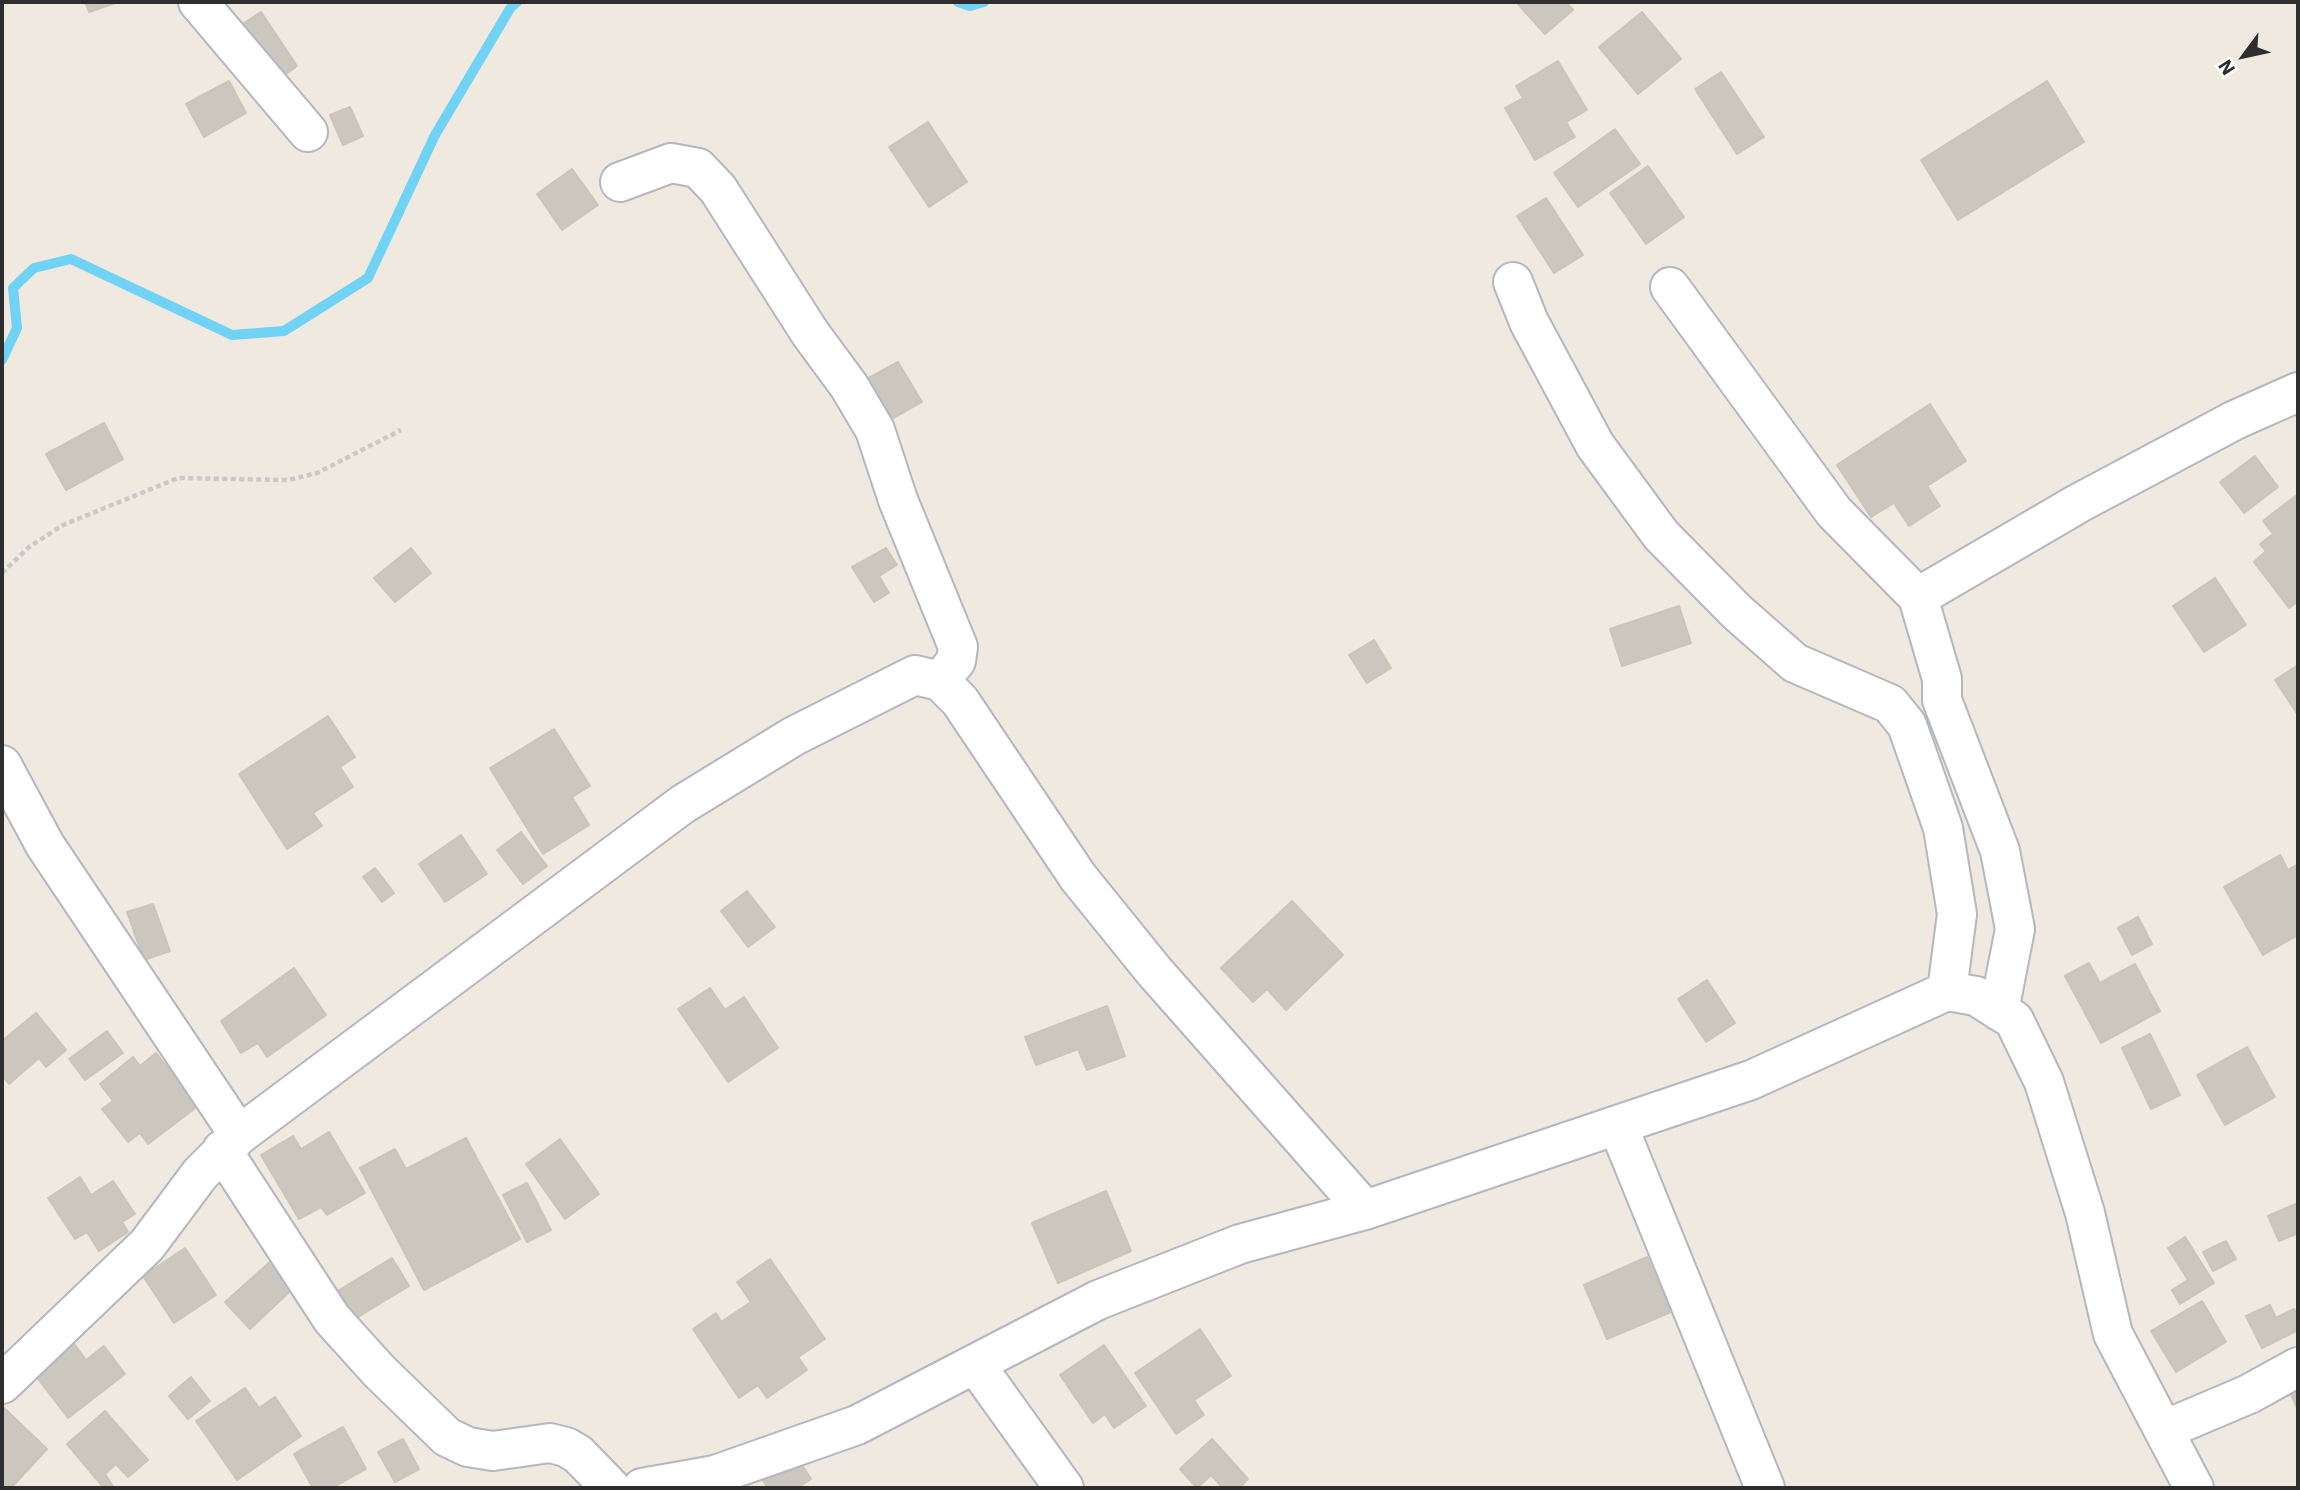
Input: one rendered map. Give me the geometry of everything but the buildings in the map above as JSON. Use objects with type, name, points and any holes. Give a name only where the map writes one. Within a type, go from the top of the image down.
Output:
[{"type":"street","points":[[198,2],[308,132]]},
{"type":"street","points":[[620,183],[671,163],[698,168],[718,189],[810,333],[849,386],[875,430],[898,500],[958,647],[956,660],[940,681]]},
{"type":"street","points":[[1513,282],[1530,322],[1595,446],[1661,535],[1737,612],[1795,663],[1890,704],[1907,724],[1943,828],[1957,914],[1948,991]]},
{"type":"street","points":[[1670,287],[1833,512],[1918,597],[1942,679],[1942,700],[2003,864],[2015,929],[1999,1011]]},
{"type":"street","points":[[1918,597],[2091,497],[2235,420],[2298,392]]},
{"type":"street","points":[[2,1384],[147,1245],[200,1174],[231,1142],[683,804],[794,736],[915,675],[940,681],[960,701],[1086,888],[1154,971],[1365,1210]]},
{"type":"street","points":[[2,765],[44,845],[231,1142],[332,1319],[379,1371],[447,1437],[468,1447],[493,1451],[550,1443],[566,1447],[578,1454],[611,1488]]},
{"type":"street","points":[[642,1488],[715,1475],[857,1425],[1098,1300],[1240,1244],[1365,1210],[1751,1080],[1948,991],[1976,996],[2014,1020],[2044,1082],[2085,1213],[2113,1334],[2194,1488]]},
{"type":"street","points":[[1618,1126],[1765,1488]]},
{"type":"street","points":[[975,1364],[1064,1488]]},
{"type":"street","points":[[2164,1430],[2249,1394],[2298,1367]]},
{"type":"path","points":[[2,573],[29,547],[63,525],[178,478],[288,480],[317,473],[401,430]]},
{"type":"waterway","points":[[2,360],[17,328],[13,288],[34,268],[71,259],[232,335],[284,331],[368,278],[435,135],[511,7],[517,2]]},
{"type":"waterway","points":[[958,2],[970,6],[984,2]]}]
